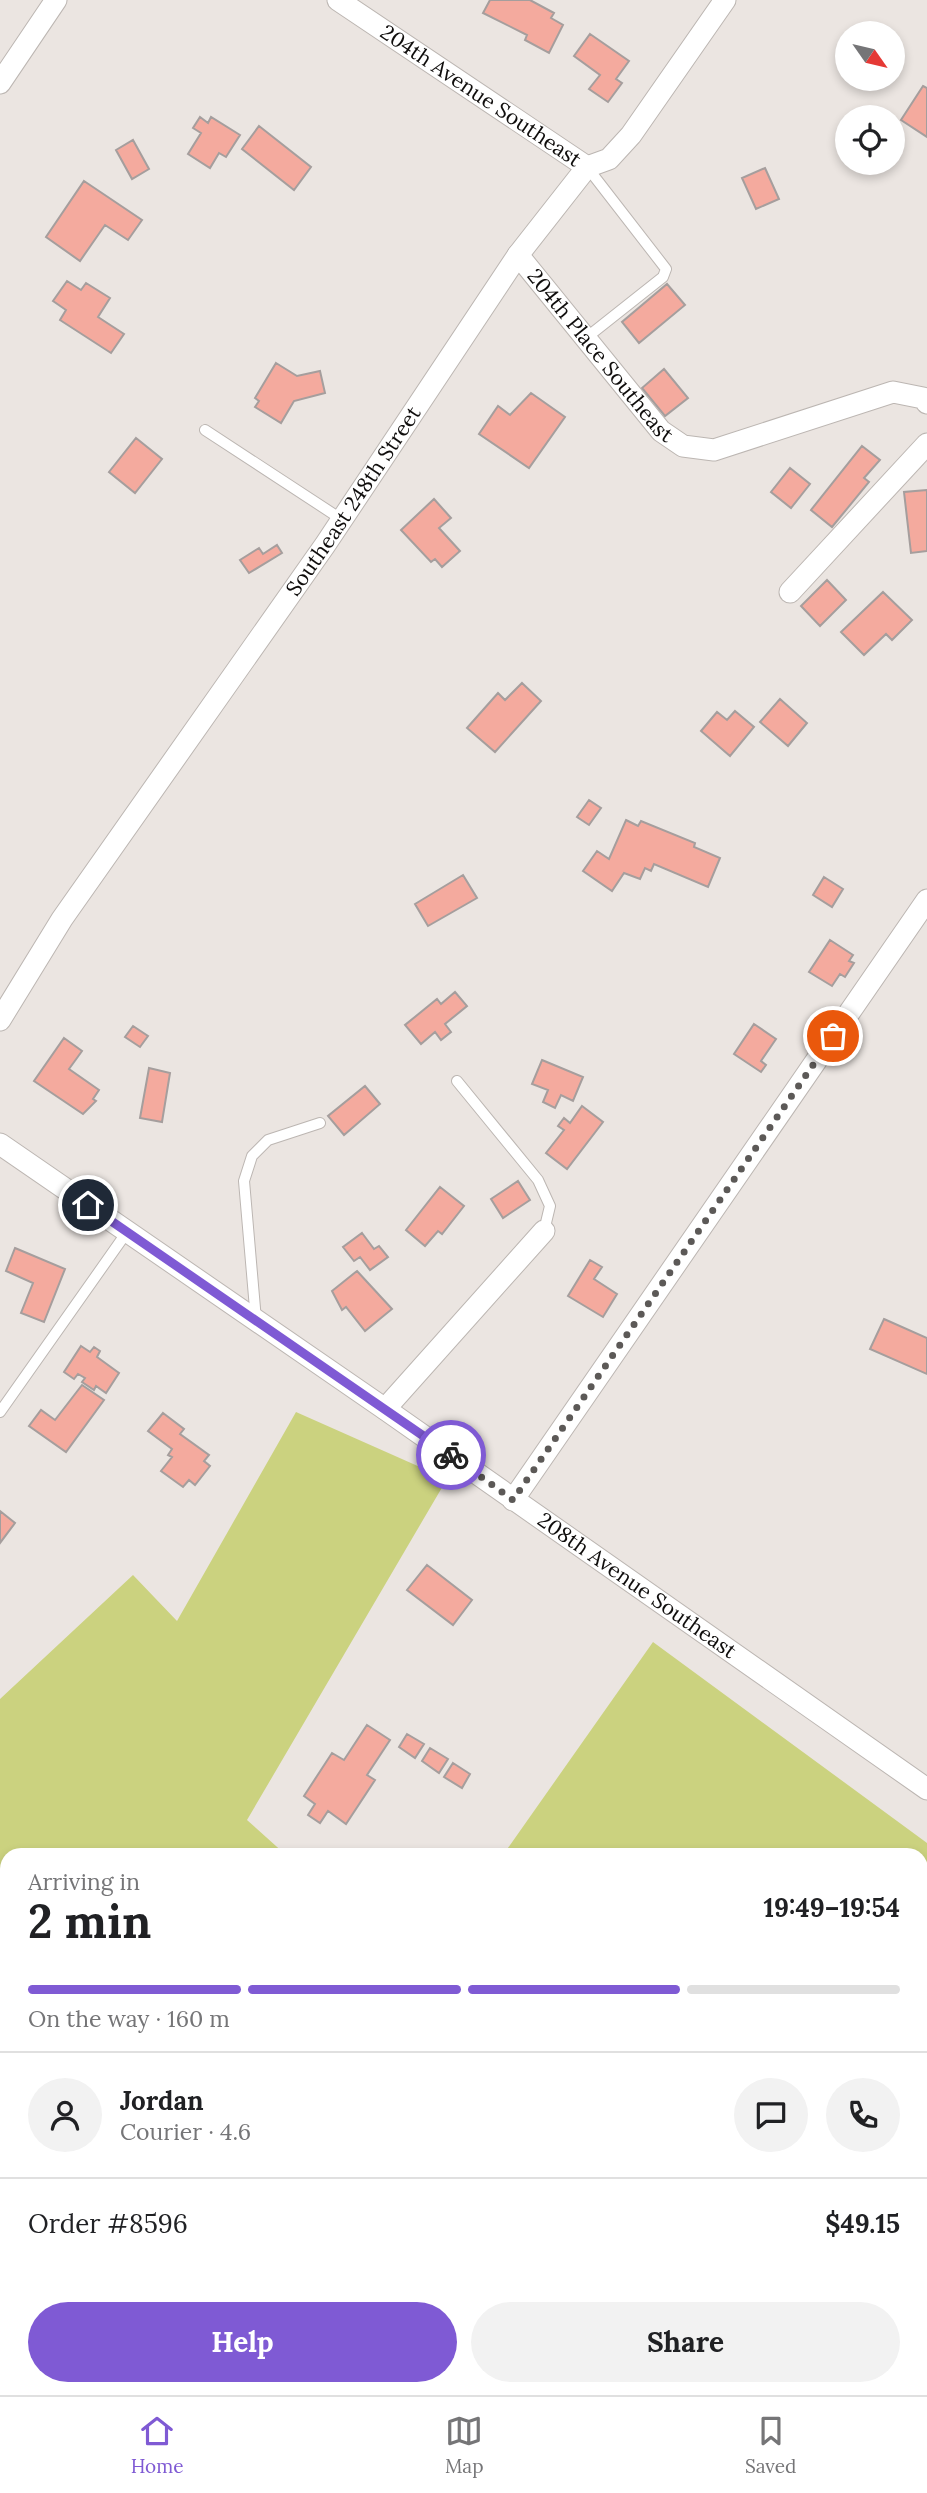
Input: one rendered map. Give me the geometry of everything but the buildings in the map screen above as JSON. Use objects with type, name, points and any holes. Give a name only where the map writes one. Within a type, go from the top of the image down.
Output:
[{"type":"street","points":[[0,83],[56,0]]},
{"type":"street","name":"204th Avenue Southeast","points":[[338,0],[587,167]]},
{"type":"street","name":"Southeast 248th Street","points":[[0,1020],[62,919],[341,519],[518,254],[587,167],[609,159],[631,135],[725,0]]},
{"type":"street","name":"204th Place Southeast","points":[[518,254],[661,431],[683,446],[714,450],[893,392],[923,398],[927,403]]},
{"type":"street","points":[[790,592],[927,444]]},
{"type":"street","points":[[513,1500],[927,900]]},
{"type":"street","name":"208th Avenue Southeast","points":[[0,1144],[386,1409],[927,1789]]},
{"type":"street","points":[[386,1409],[544,1231]]},
{"type":"lane","name":"204th Avenue Southeast","points":[[586,338],[663,277],[666,269],[587,167]]},
{"type":"lane","points":[[205,430],[341,519]]},
{"type":"lane","points":[[457,1081],[538,1180],[550,1206],[544,1231]]},
{"type":"lane","points":[[256,1320],[244,1181],[252,1156],[268,1139],[320,1123]]},
{"type":"lane","points":[[0,1412],[127,1232]]},
{"type":"green space","points":[[296,1412],[447,1479],[247,1820],[278,1848],[0,1848],[0,1699],[133,1575],[177,1621]]},
{"type":"green space","points":[[653,1642],[927,1843],[927,1848],[508,1848]]},
{"type":"way so far","points":[[451,1455],[513,1500],[833,1036]]},
{"type":"route","points":[[88,1205],[451,1455]]}]
